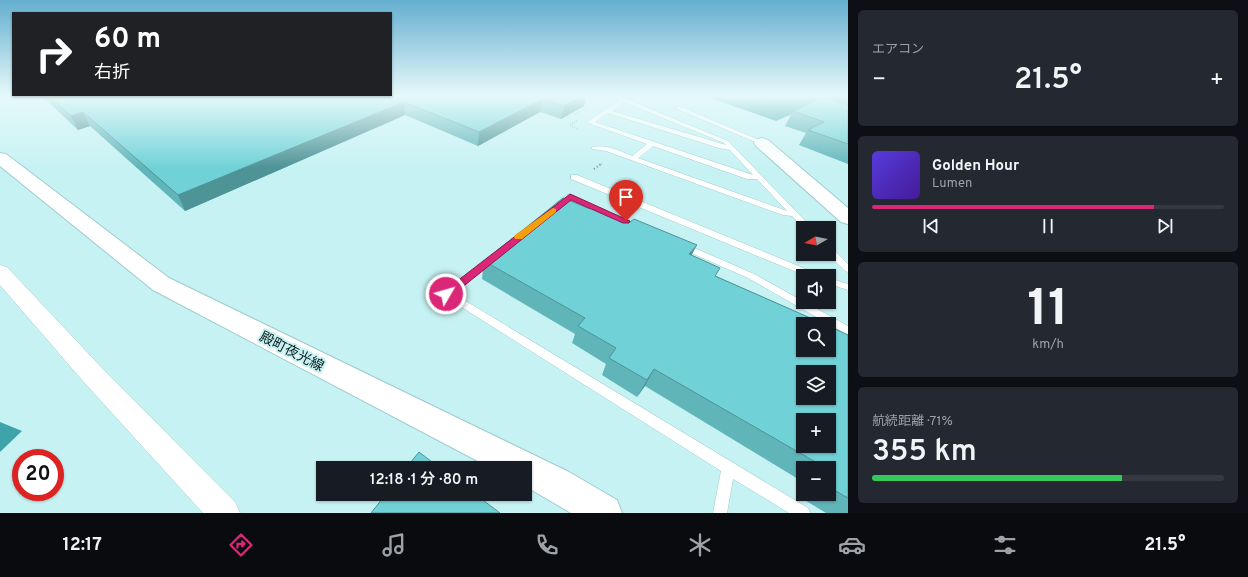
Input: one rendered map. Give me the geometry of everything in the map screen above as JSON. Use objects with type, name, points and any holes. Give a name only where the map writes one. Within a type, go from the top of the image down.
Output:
[{"type":"street","points":[[762,143],[848,218]]},
{"type":"street","name":"殿町夜光線","points":[[0,158],[161,284],[557,484],[604,513]]},
{"type":"street","points":[[0,272],[91,373],[224,513]]},
{"type":"lane","points":[[593,120],[590,122],[750,177],[759,177]]},
{"type":"lane","points":[[635,120],[721,147],[732,148]]},
{"type":"lane","points":[[672,120],[726,142],[802,221]]},
{"type":"lane","points":[[707,120],[762,143]]},
{"type":"lane","points":[[634,158],[652,143]]},
{"type":"lane","points":[[594,148],[607,149],[786,213],[795,214]]},
{"type":"lane","points":[[574,177],[798,269]]},
{"type":"lane","points":[[552,211],[570,196],[614,216]]},
{"type":"lane","points":[[672,241],[751,276],[848,331]]},
{"type":"lane","points":[[502,250],[446,294],[802,513]]},
{"type":"lane","points":[[836,257],[848,270]]},
{"type":"lane","points":[[836,283],[848,287]]},
{"type":"lane","points":[[720,513],[728,468]]},
{"type":"water","points":[[0,422],[22,431],[0,452]]},
{"type":"building","points":[[92,120],[360,120],[178,195]]},
{"type":"building","points":[[449,120],[502,120],[479,132]]},
{"type":"building","points":[[818,120],[848,120],[848,144],[808,130],[824,122]]},
{"type":"building","points":[[563,198],[590,209],[593,206],[630,222],[634,219],[697,245],[689,254],[720,268],[715,276],[808,317],[796,317],[796,357],[836,357],[836,329],[848,335],[848,498],[836,491],[836,461],[814,461],[800,453],[836,453],[836,413],[796,413],[796,451],[654,369],[647,380],[609,358],[616,348],[578,326],[585,318],[484,261]]},
{"type":"building","points":[[419,452],[431,461],[412,461]]},
{"type":"building","points":[[380,501],[484,501],[500,513],[371,513]]},
{"type":"slow traffic","points":[[519,237],[553,210]]},
{"type":"route","points":[[446,294],[570,196],[626,221]]}]
